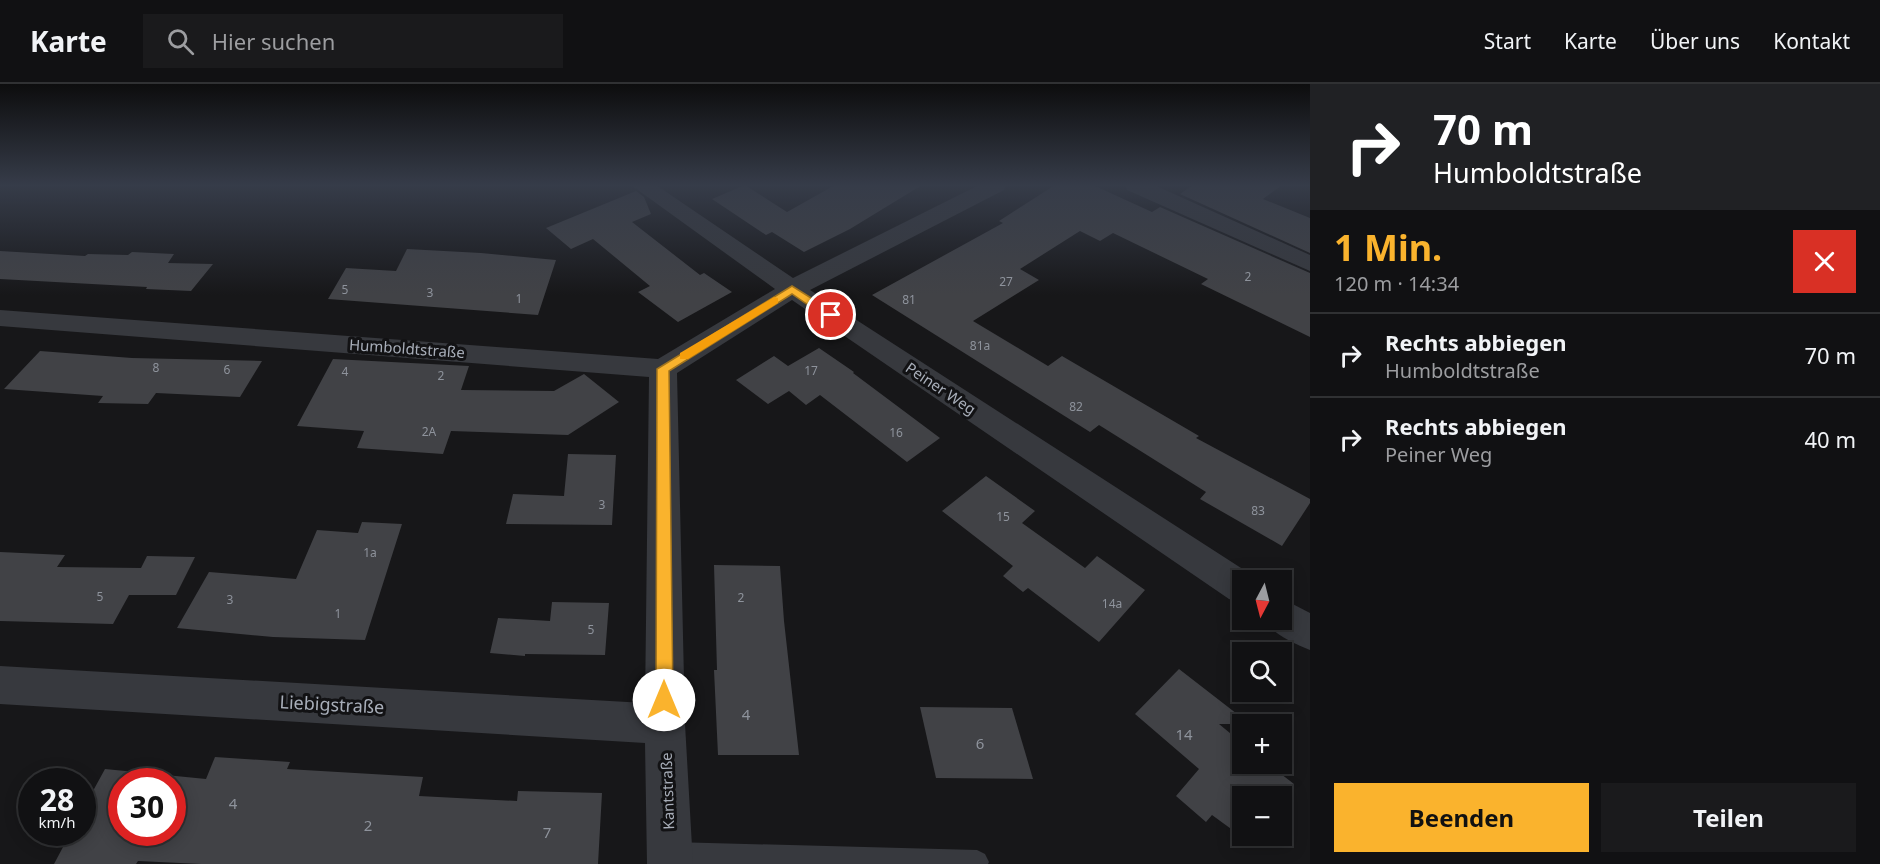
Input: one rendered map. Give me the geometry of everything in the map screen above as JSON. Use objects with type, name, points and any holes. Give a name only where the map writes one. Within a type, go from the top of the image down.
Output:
[{"type":"street","name":"Peiner Weg","points":[[694,221],[1232,581]]},
{"type":"street","points":[[663,369],[792,289],[925,221]]},
{"type":"street","points":[[1216,221],[1310,264]]},
{"type":"street","name":"Humboldtstraße","points":[[0,318],[663,369]]},
{"type":"street","name":"Kantstraße","points":[[663,369],[665,724],[670,859]]},
{"type":"street","points":[[1292,621],[1310,633]]},
{"type":"street","name":"Liebigstraße","points":[[0,685],[665,724]]},
{"type":"lane","name":"Kantstraße","points":[[670,859],[977,862]]},
{"type":"building","points":[[562,221],[633,221],[700,275],[704,273],[732,292],[678,322],[638,292],[650,286],[593,239],[571,249],[546,228]]},
{"type":"building","points":[[746,221],[862,221],[804,252],[772,232],[766,235]]},
{"type":"building","points":[[1000,221],[1193,221],[1310,273],[1310,337],[1201,284],[1208,279],[1113,233],[1100,241],[1080,231],[1020,269],[1039,280],[973,321],[1048,366],[1062,356],[1199,436],[1196,438],[1310,499],[1310,503],[1282,546],[1200,499],[1206,492],[1099,425],[1090,432],[872,295],[1003,223]]},
{"type":"building","points":[[1240,221],[1310,221],[1310,253]]},
{"type":"building","points":[[407,249],[556,260],[538,315],[328,299],[346,268],[396,271]]},
{"type":"building","points":[[0,251],[85,256],[88,254],[128,255],[132,252],[174,254],[168,263],[213,264],[191,291],[146,289],[147,287],[0,279]]},
{"type":"building","points":[[819,348],[940,438],[907,462],[820,395],[806,405],[789,391],[768,404],[736,380],[774,356],[788,366]]},
{"type":"building","points":[[40,351],[132,358],[262,361],[240,397],[156,393],[148,404],[98,403],[103,396],[4,389]]},
{"type":"building","points":[[333,359],[469,366],[461,390],[554,391],[584,374],[619,402],[568,435],[451,431],[443,454],[357,448],[364,431],[297,426]]},
{"type":"building","points":[[568,454],[616,455],[612,525],[506,524],[513,494],[564,496]]},
{"type":"building","points":[[986,476],[1035,511],[1022,523],[1085,568],[1097,556],[1145,590],[1099,642],[1028,588],[1023,592],[1003,576],[1013,566],[942,511]]},
{"type":"building","points":[[362,522],[402,524],[365,640],[273,637],[177,628],[209,572],[296,579],[317,530],[358,533]]},
{"type":"building","points":[[0,552],[65,555],[57,567],[141,568],[147,556],[195,557],[176,595],[129,595],[113,624],[0,621]]},
{"type":"building","points":[[714,565],[780,566],[799,755],[718,755],[714,670],[717,670]]},
{"type":"building","points":[[552,602],[609,603],[605,655],[525,654],[525,656],[490,653],[498,618],[550,621]]},
{"type":"building","points":[[1179,669],[1237,714],[1232,714],[1232,724],[1219,724],[1232,735],[1232,774],[1281,774],[1294,784],[1292,787],[1232,786],[1232,830],[1212,815],[1206,822],[1176,796],[1199,769],[1135,714]]},
{"type":"building","points":[[920,707],[1012,708],[1033,779],[936,778]]},
{"type":"building","points":[[215,757],[290,762],[287,769],[423,777],[419,796],[517,801],[518,791],[602,793],[598,864],[201,864],[138,861],[136,864],[54,864],[64,846],[96,846],[96,785],[105,769],[108,769],[108,846],[186,846],[186,777],[206,779]]},
{"type":"slow traffic","points":[[684,356],[774,300]]},
{"type":"route","points":[[664,700],[663,369],[792,289],[831,315]]}]
